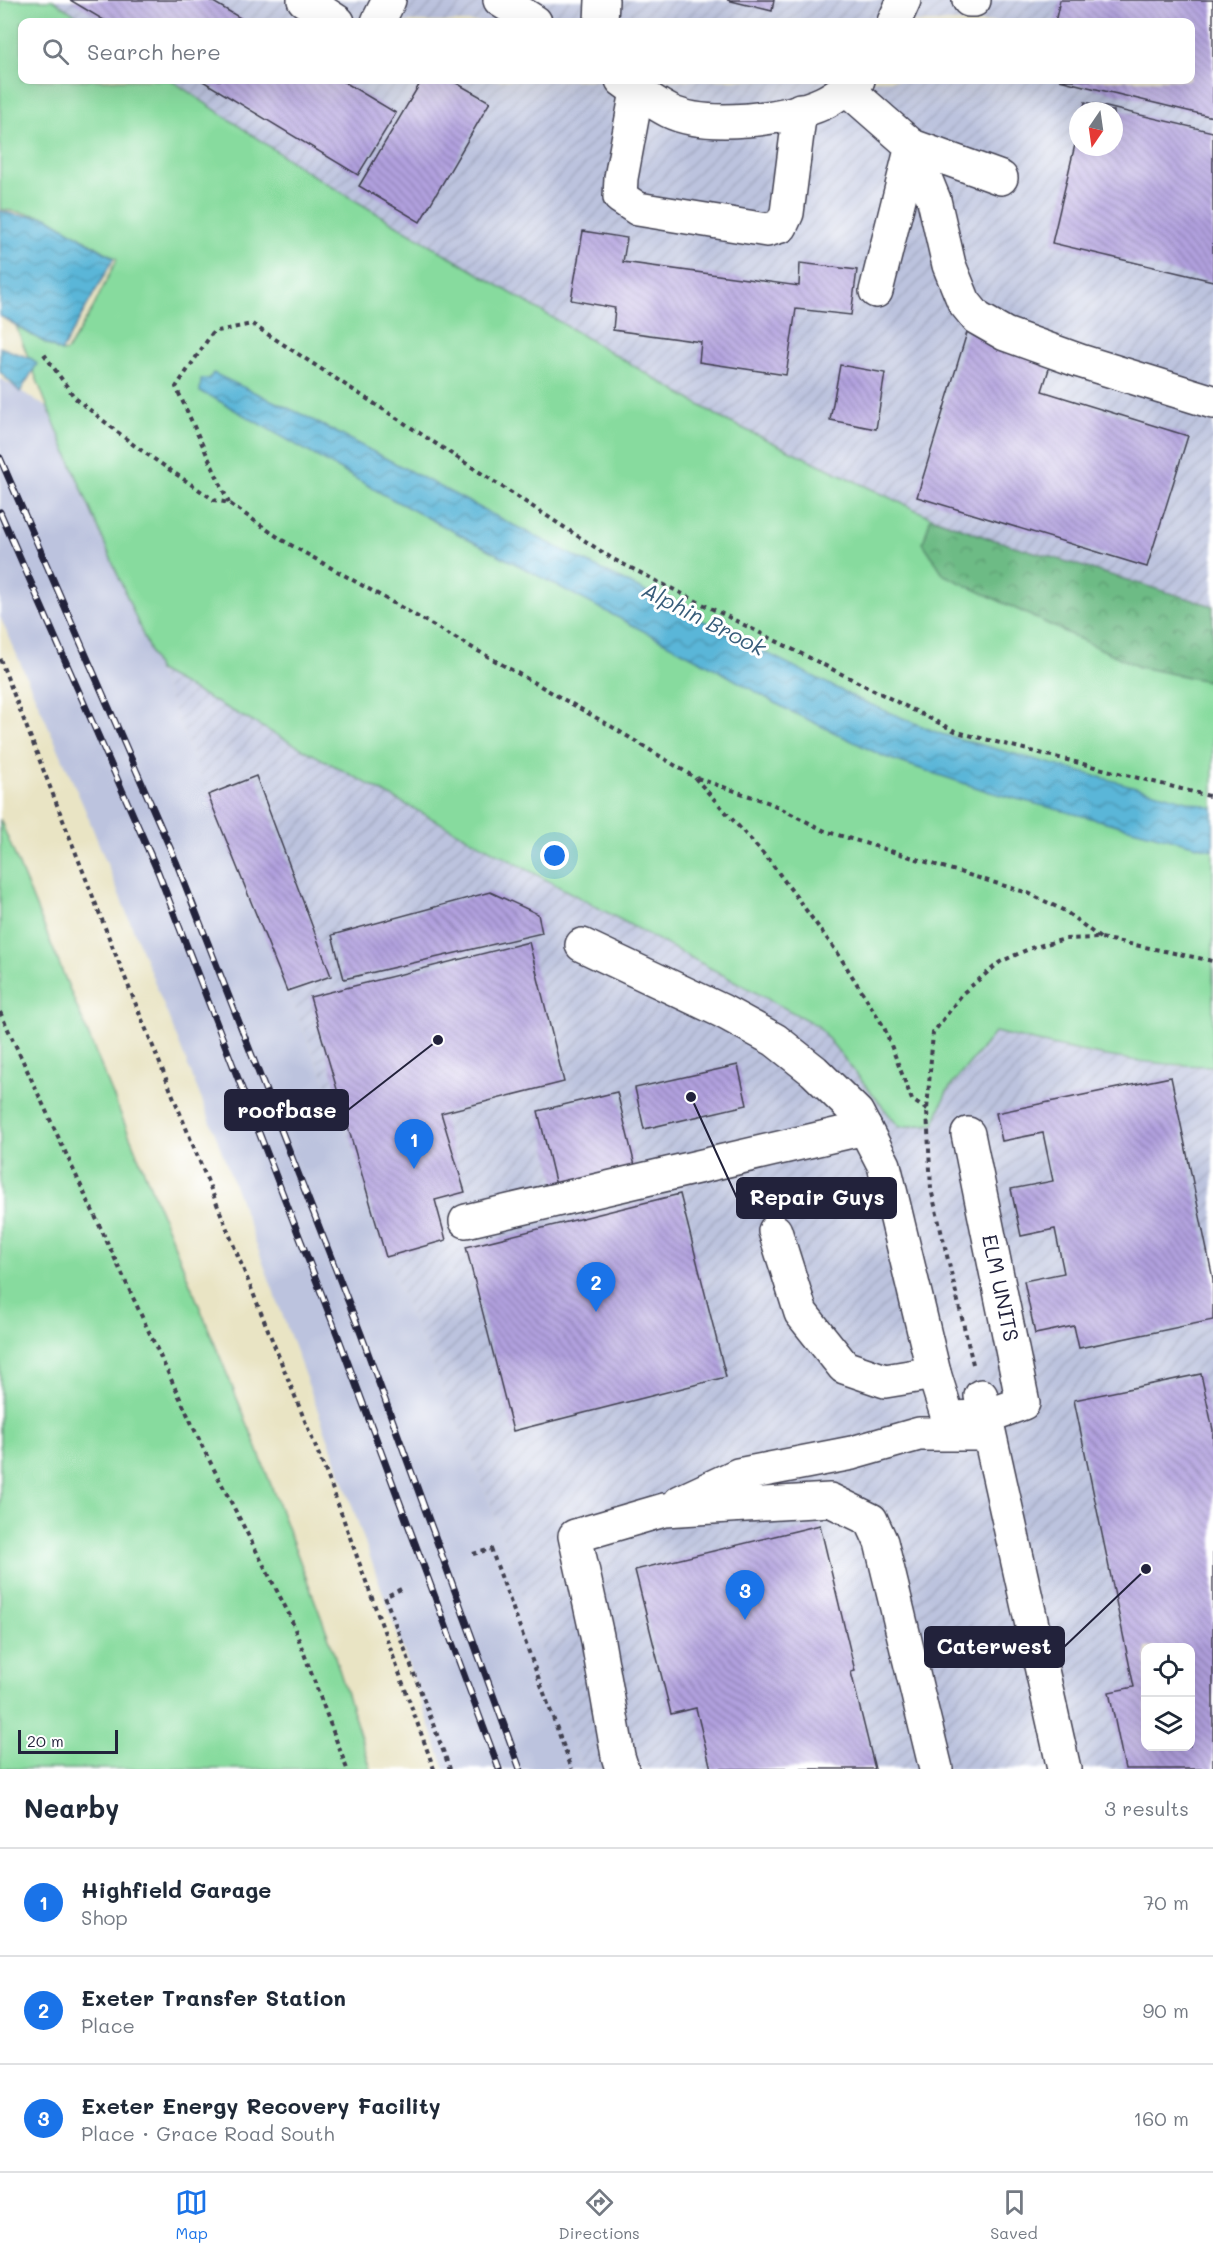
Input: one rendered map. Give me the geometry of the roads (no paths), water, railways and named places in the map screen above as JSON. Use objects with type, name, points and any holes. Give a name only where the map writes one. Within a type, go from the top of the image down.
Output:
[{"type":"street","points":[[304,0],[332,18]]},
{"type":"street","points":[[380,18],[388,0]]},
{"type":"street","points":[[500,0],[529,18]]},
{"type":"street","points":[[601,18],[602,0]]},
{"type":"street","points":[[896,18],[904,0]]},
{"type":"street","points":[[969,0],[974,0]]},
{"type":"street","points":[[800,110],[787,213],[781,226],[767,230],[638,209],[620,197],[629,85],[670,112],[705,122],[746,121],[800,110],[824,103],[852,84],[912,146],[934,200],[949,265],[964,302],[977,318],[1005,334],[1080,361],[1213,402]]},
{"type":"street","points":[[912,146],[1001,178]]},
{"type":"street","points":[[876,291],[912,146]]},
{"type":"street","points":[[582,945],[722,1011],[775,1040],[814,1071],[857,1113],[884,1165],[934,1373],[948,1418],[985,1416]]},
{"type":"street","points":[[466,1221],[865,1128]]},
{"type":"street","name":"ELM UNITS","points":[[968,1134],[1023,1403],[985,1416]]},
{"type":"street","points":[[776,1231],[801,1313],[844,1367],[885,1381],[934,1373]]},
{"type":"street","points":[[622,1769],[575,1536],[664,1510],[738,1475],[852,1453],[985,1416]]},
{"type":"street","points":[[985,1416],[1064,1769]]},
{"type":"street","points":[[664,1510],[830,1500],[871,1520],[880,1542],[936,1769]]},
{"type":"water","points":[[0,211],[16,215],[47,217],[114,258],[61,352],[0,316]]},
{"type":"water","points":[[0,347],[32,359],[37,364],[20,392],[0,372]]},
{"type":"water","points":[[213,373],[303,415],[509,523],[862,701],[941,734],[1213,808],[1213,850],[990,792],[885,757],[786,709],[716,669],[388,497],[200,392],[201,379],[209,379]]},
{"type":"railway","points":[[0,458],[177,864],[361,1334],[520,1769]]},
{"type":"railway","points":[[0,512],[158,872],[339,1339],[499,1769]]},
{"type":"place","name":"roofbase","points":[[438,1040]]},
{"type":"place","name":"Repair Guys","points":[[691,1097]]},
{"type":"place","name":"Highfield Garage","points":[[414,1169]]},
{"type":"place","name":"Exeter Transfer Station","points":[[596,1312]]},
{"type":"place","name":"Caterwest","points":[[1146,1569]]},
{"type":"place","name":"Exeter Energy Recovery Facility","points":[[745,1620]]},
{"type":"water label","name":"Alphin Brook","points":[[704,619]]}]
